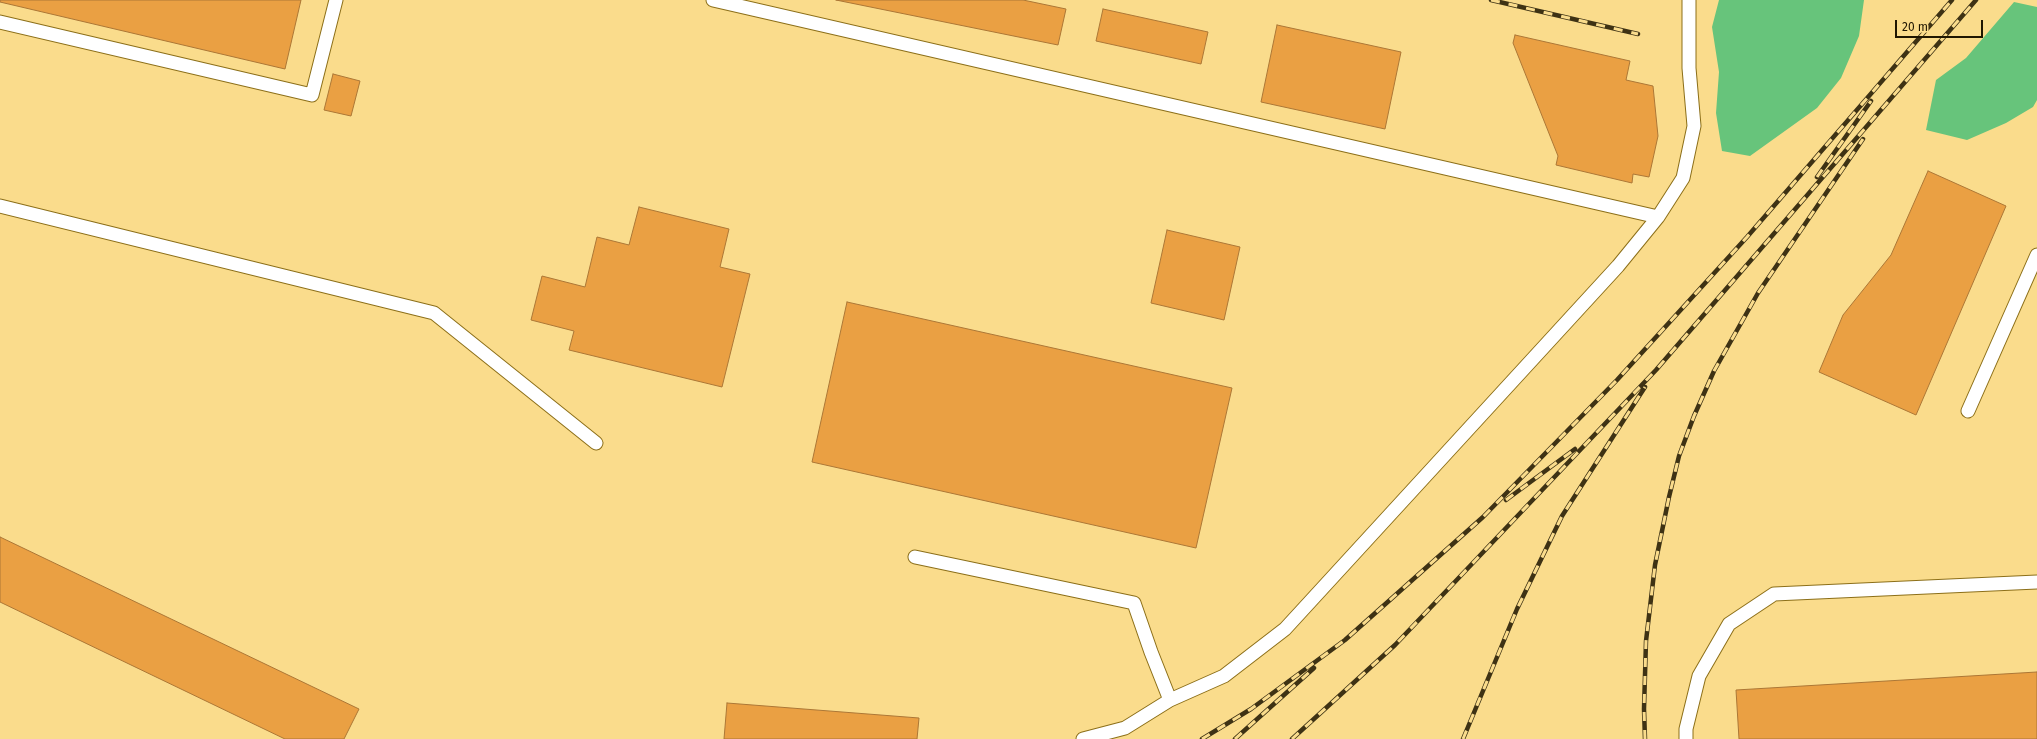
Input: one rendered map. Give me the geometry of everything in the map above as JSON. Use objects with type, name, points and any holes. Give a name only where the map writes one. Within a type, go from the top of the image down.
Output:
[{"type":"lane","points":[[0,22],[312,95],[336,0]]},
{"type":"lane","points":[[712,0],[1658,217]]},
{"type":"lane","points":[[1083,739],[1125,728],[1170,700],[1224,676],[1285,628],[1618,266],[1658,217],[1683,178],[1694,126],[1689,68],[1689,0]]},
{"type":"lane","points":[[0,206],[434,313],[596,443]]},
{"type":"lane","points":[[1968,411],[2037,255]]},
{"type":"lane","points":[[915,557],[1134,603],[1170,700]]},
{"type":"lane","points":[[1686,739],[1686,729],[1699,676],[1729,624],[1774,594],[2037,582]]},
{"type":"green space","points":[[1719,0],[1864,0],[1859,36],[1841,78],[1817,108],[1750,156],[1722,151],[1716,113],[1719,72],[1712,27]]},
{"type":"green space","points":[[2014,2],[2037,7],[2037,100],[2033,107],[2006,123],[1967,140],[1926,130],[1936,80],[1966,58]]},
{"type":"building","points":[[0,0],[301,0],[285,69],[0,2]]},
{"type":"building","points":[[836,0],[1023,0],[1066,9],[1058,45]]},
{"type":"building","points":[[1103,9],[1208,32],[1201,64],[1096,41]]},
{"type":"building","points":[[1277,25],[1401,52],[1385,129],[1261,102]]},
{"type":"building","points":[[1515,35],[1630,61],[1626,80],[1653,86],[1658,136],[1649,177],[1633,174],[1632,183],[1556,165],[1558,156],[1513,43]]},
{"type":"building","points":[[333,74],[360,81],[351,116],[324,110]]},
{"type":"building","points":[[1928,171],[2006,206],[1916,415],[1819,372],[1843,315],[1891,255]]},
{"type":"building","points":[[639,207],[729,229],[720,267],[750,274],[722,387],[569,350],[574,331],[531,320],[542,276],[585,287],[597,237],[629,245]]},
{"type":"building","points":[[1167,230],[1240,247],[1224,320],[1151,303]]},
{"type":"building","points":[[847,302],[1232,388],[1196,548],[812,462]]},
{"type":"building","points":[[0,537],[359,709],[344,739],[285,739],[0,602]]},
{"type":"building","points":[[2037,672],[2037,739],[1739,739],[1736,690]]},
{"type":"building","points":[[727,703],[919,718],[917,739],[724,739]]},
{"type":"railway","points":[[1491,0],[1638,34]]},
{"type":"railway","points":[[1202,739],[1251,709],[1345,640],[1483,517],[1617,380],[1747,237],[1952,0]]},
{"type":"railway","points":[[1292,739],[1395,645],[1656,370],[1976,0]]},
{"type":"railway","points":[[1817,177],[1871,101]]},
{"type":"railway","points":[[1645,739],[1644,709],[1646,641],[1655,565],[1679,456],[1694,416],[1714,371],[1758,293],[1863,139]]},
{"type":"railway","points":[[1463,739],[1517,609],[1562,516],[1645,387]]},
{"type":"railway","points":[[1506,500],[1575,449]]},
{"type":"railway","points":[[1235,739],[1314,668]]}]
